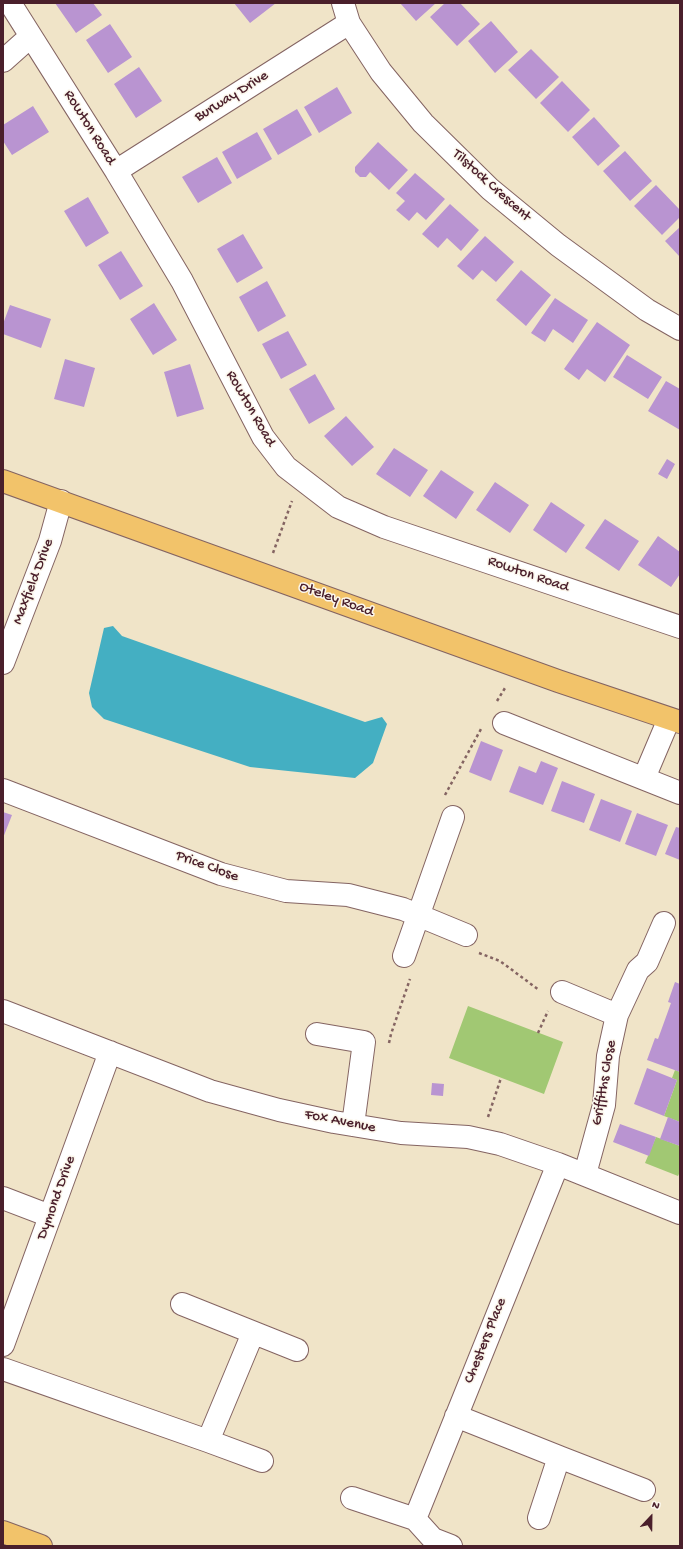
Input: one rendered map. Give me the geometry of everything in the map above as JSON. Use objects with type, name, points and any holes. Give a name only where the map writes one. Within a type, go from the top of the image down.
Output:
[{"type":"main road","name":"Oteley Road","points":[[3,481],[558,681],[674,720]]},
{"type":"main road","points":[[3,1532],[41,1546]]},
{"type":"street","name":"Rowton Road","points":[[10,3],[116,171],[182,281],[263,437],[286,467],[338,507],[384,527],[680,627]]},
{"type":"street","name":"Burway Drive","points":[[116,171],[346,13]]},
{"type":"street","name":"Tilstock Crescent","points":[[346,13],[381,72],[423,123],[490,189],[558,245],[647,310],[680,329]]},
{"type":"street","points":[[3,61],[30,36]]},
{"type":"street","name":"Maxfield Drive","points":[[3,663],[50,541],[61,501]]},
{"type":"street","name":"Oteley Road","points":[[644,778],[674,720]]},
{"type":"street","points":[[504,723],[680,793]]},
{"type":"street","name":"Price Close","points":[[3,790],[220,874],[286,891],[348,895],[403,909],[466,935]]},
{"type":"street","points":[[404,956],[453,817]]},
{"type":"street","name":"Griffiths Close","points":[[585,1174],[604,1105],[608,1056],[617,1015],[638,970],[647,962],[664,923]]},
{"type":"street","points":[[551,997],[617,1015]]},
{"type":"street","name":"Fox Avenue","points":[[3,1011],[210,1091],[279,1110],[353,1125],[401,1133],[468,1137],[500,1144],[585,1174],[680,1213]]},
{"type":"street","points":[[317,1034],[364,1042],[353,1125]]},
{"type":"street","name":"Dymond Drive","points":[[3,1345],[110,1052]]},
{"type":"street","name":"Chesters Place","points":[[415,1519],[558,1164]]},
{"type":"street","points":[[3,1198],[50,1216]]},
{"type":"street","points":[[182,1304],[297,1350]]},
{"type":"street","points":[[208,1440],[253,1333]]},
{"type":"street","points":[[3,1369],[208,1440],[262,1461]]},
{"type":"street","points":[[456,1416],[644,1490]]},
{"type":"street","points":[[539,1518],[559,1457]]},
{"type":"street","points":[[352,1498],[415,1519],[433,1539],[452,1546]]},
{"type":"path","points":[[270,560],[301,478]]},
{"type":"path","points":[[466,935],[468,949],[500,961],[551,997],[538,1033]]},
{"type":"path","points":[[388,1049],[391,1034],[415,968],[404,956]]},
{"type":"path","points":[[488,1117],[500,1078]]},
{"type":"green space","points":[[468,1006],[563,1042],[544,1094],[449,1058]]},
{"type":"green space","points":[[675,1070],[680,1072],[680,1122],[664,1116],[677,1080],[672,1078]]},
{"type":"green space","points":[[656,1137],[680,1146],[680,1172],[678,1176],[645,1163]]},
{"type":"water","points":[[113,626],[122,636],[365,722],[382,717],[387,724],[373,763],[355,778],[250,767],[104,719],[92,707],[89,693],[104,628]]},
{"type":"building","points":[[55,3],[93,3],[102,15],[76,33]]},
{"type":"building","points":[[234,3],[276,3],[250,23]]},
{"type":"building","points":[[400,3],[436,3],[416,21]]},
{"type":"building","points":[[445,3],[460,3],[480,24],[457,46],[430,17]]},
{"type":"building","points":[[491,21],[518,52],[495,73],[468,41]]},
{"type":"building","points":[[110,24],[132,57],[108,73],[86,40]]},
{"type":"building","points":[[531,49],[559,77],[536,99],[508,70]]},
{"type":"building","points":[[139,67],[162,101],[136,118],[114,84]]},
{"type":"building","points":[[562,81],[590,110],[568,132],[540,103]]},
{"type":"building","points":[[337,87],[352,113],[319,133],[304,107]]},
{"type":"building","points":[[33,106],[49,132],[12,155],[3,141],[3,125]]},
{"type":"building","points":[[297,109],[312,135],[278,155],[263,129]]},
{"type":"building","points":[[594,117],[620,146],[598,166],[572,137]]},
{"type":"building","points":[[257,132],[272,159],[237,179],[222,152]]},
{"type":"building","points":[[378,142],[408,170],[389,190],[370,172],[366,177],[360,177],[355,172],[355,167]]},
{"type":"building","points":[[625,151],[652,181],[630,201],[603,171]]},
{"type":"building","points":[[217,157],[232,183],[198,203],[182,177]]},
{"type":"building","points":[[415,173],[445,199],[426,220],[417,212],[409,221],[396,210],[405,201],[396,193]]},
{"type":"building","points":[[656,185],[680,210],[680,217],[662,235],[634,206]]},
{"type":"building","points":[[88,197],[109,233],[86,247],[64,211]]},
{"type":"building","points":[[450,204],[479,230],[461,251],[447,238],[438,248],[422,234]]},
{"type":"building","points":[[680,227],[680,257],[665,241]]},
{"type":"building","points":[[243,234],[263,268],[237,283],[217,249]]},
{"type":"building","points":[[485,236],[514,262],[496,282],[482,270],[473,280],[457,266]]},
{"type":"building","points":[[121,251],[143,286],[120,300],[98,265]]},
{"type":"building","points":[[521,270],[551,295],[526,326],[496,300]]},
{"type":"building","points":[[267,281],[286,316],[258,332],[239,297]]},
{"type":"building","points":[[555,298],[588,320],[573,343],[553,329],[545,342],[531,333]]},
{"type":"building","points":[[154,303],[177,340],[153,355],[130,319]]},
{"type":"building","points":[[10,305],[51,319],[41,348],[3,334],[3,324]]},
{"type":"building","points":[[597,322],[630,345],[605,382],[587,369],[579,380],[564,369]]},
{"type":"building","points":[[288,331],[307,365],[281,379],[262,344]]},
{"type":"building","points":[[627,355],[662,377],[648,399],[613,377]]},
{"type":"building","points":[[65,359],[95,368],[84,407],[54,399]]},
{"type":"building","points":[[190,364],[204,409],[177,417],[164,372]]},
{"type":"building","points":[[315,374],[335,409],[309,424],[289,389]]},
{"type":"building","points":[[666,381],[680,389],[680,430],[648,411]]},
{"type":"building","points":[[346,416],[374,447],[352,466],[324,436]]},
{"type":"building","points":[[394,448],[428,470],[410,497],[376,474]]},
{"type":"building","points":[[667,459],[675,464],[667,479],[658,474]]},
{"type":"building","points":[[441,470],[474,492],[456,519],[423,496]]},
{"type":"building","points":[[495,482],[529,505],[510,533],[476,510]]},
{"type":"building","points":[[551,502],[585,525],[566,553],[533,530]]},
{"type":"building","points":[[605,519],[639,541],[619,571],[585,548]]},
{"type":"building","points":[[658,536],[680,552],[680,574],[671,587],[638,565]]},
{"type":"building","points":[[481,741],[503,750],[491,781],[469,772]]},
{"type":"building","points":[[541,761],[558,768],[543,805],[509,792],[519,766],[536,773]]},
{"type":"building","points":[[562,781],[595,794],[584,823],[551,811]]},
{"type":"building","points":[[601,799],[632,811],[620,842],[589,830]]},
{"type":"building","points":[[3,812],[12,815],[3,838]]},
{"type":"building","points":[[637,813],[668,825],[656,856],[625,844]]},
{"type":"building","points":[[676,827],[680,828],[680,860],[665,854]]},
{"type":"building","points":[[675,982],[680,984],[680,1072],[647,1060],[655,1038],[658,1039],[671,1003],[668,1002]]},
{"type":"building","points":[[647,1068],[677,1080],[664,1116],[634,1104]]},
{"type":"building","points":[[432,1083],[444,1084],[443,1096],[431,1095]]},
{"type":"building","points":[[668,1117],[680,1122],[680,1146],[660,1139]]},
{"type":"building","points":[[620,1124],[656,1137],[649,1156],[613,1142]]}]
